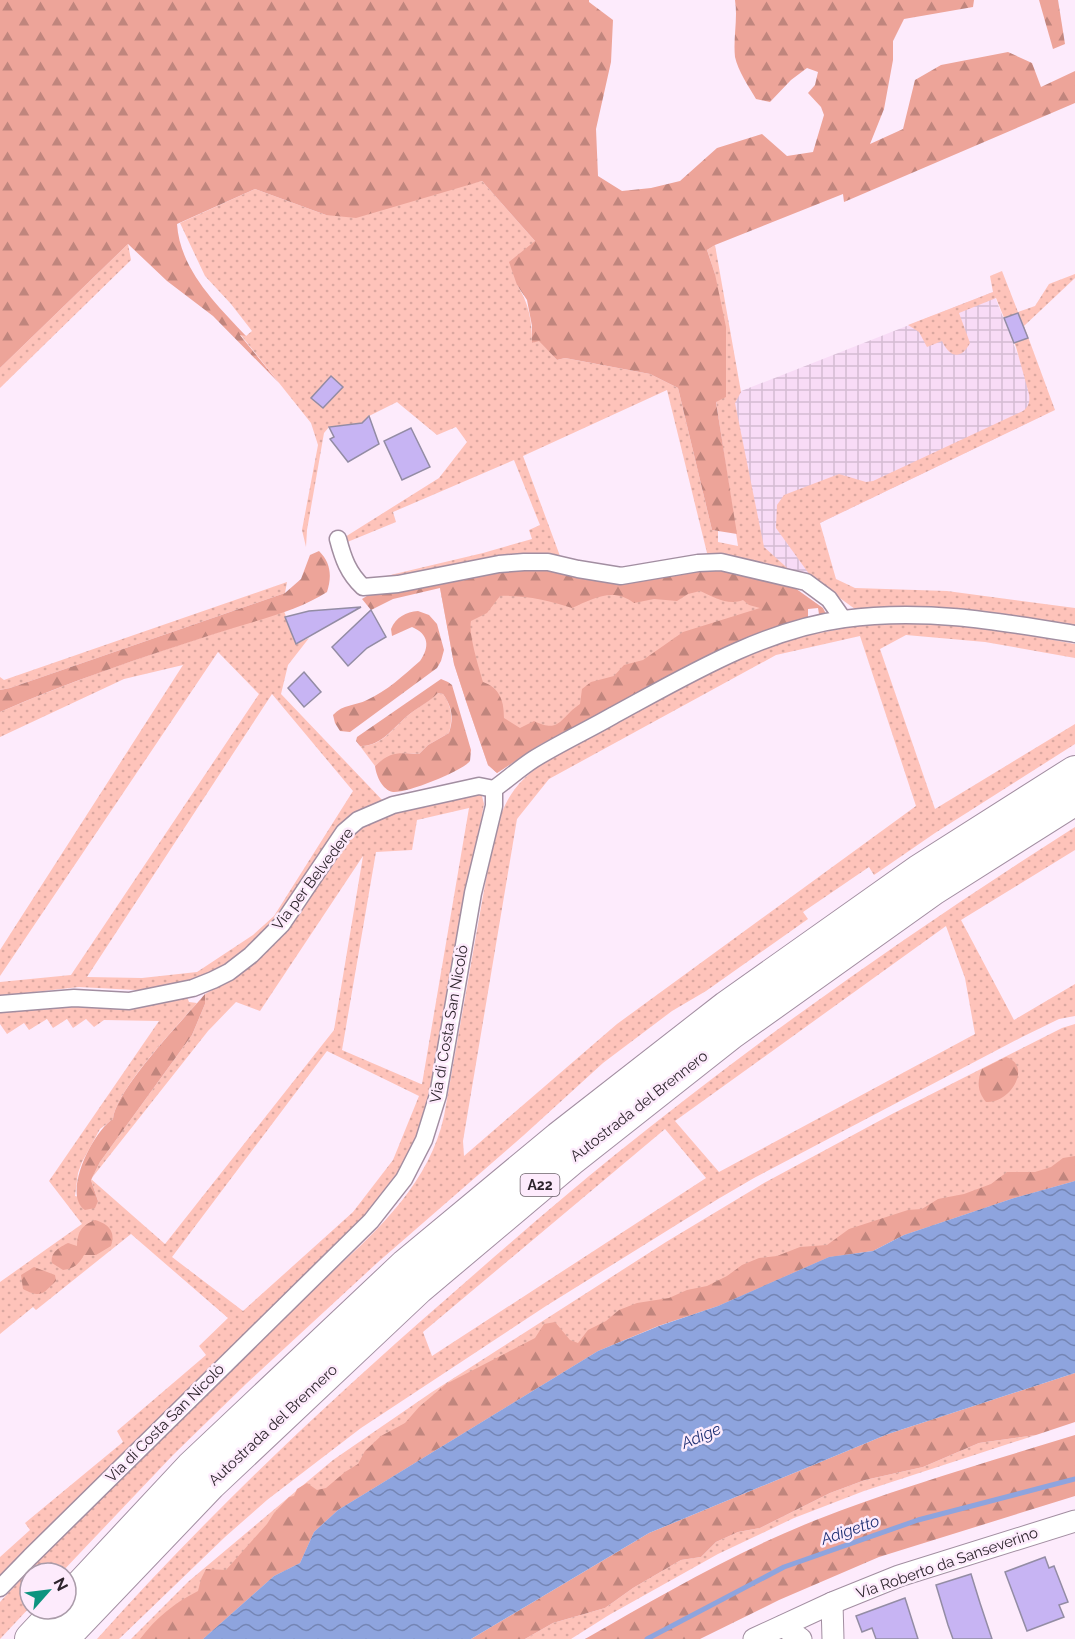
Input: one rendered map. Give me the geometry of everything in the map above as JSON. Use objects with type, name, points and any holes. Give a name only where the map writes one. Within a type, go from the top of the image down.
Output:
[{"type":"highway","name":"Autostrada del Brennero","points":[[78,1589],[192,1467],[406,1265],[559,1138],[727,1007],[900,885],[1075,772]]},
{"type":"highway","name":"Autostrada del Brennero","points":[[62,1639],[227,1468],[418,1288],[570,1160],[741,1026],[933,889],[1075,799]]},
{"type":"highway","points":[[31,1639],[48,1621]]},
{"type":"street","points":[[338,539],[350,575],[363,587],[398,584],[499,564],[524,562],[548,562],[599,574],[621,576],[698,563],[721,562],[806,582],[829,599],[843,619]]},
{"type":"street","points":[[494,789],[534,759],[662,690],[740,651],[774,637],[843,619],[906,614],[968,617],[1075,634]]},
{"type":"street","name":"Via per Belvedere","points":[[0,1004],[74,998],[129,1001],[194,988],[213,980],[229,972],[251,955],[282,924],[344,832],[358,820],[393,805],[425,797],[479,786],[494,789]]},
{"type":"street","name":"Via di Costa San Nicolò","points":[[0,1588],[371,1221],[404,1179],[424,1140],[438,1095],[473,893],[494,806],[494,789]]},
{"type":"street","name":"Via Roberto da Sanseverino","points":[[754,1639],[832,1603],[911,1572],[1075,1521]]},
{"type":"street","points":[[832,1603],[833,1639]]},
{"type":"street","points":[[783,1626],[801,1639]]},
{"type":"shaded area","points":[[482,181],[535,241],[517,285],[529,312],[532,343],[539,340],[557,360],[565,358],[650,374],[678,388],[712,530],[718,531],[718,542],[738,546],[716,401],[715,274],[707,250],[715,245],[741,392],[735,403],[764,547],[794,574],[708,557],[667,390],[523,456],[560,556],[527,553],[398,580],[365,581],[532,539],[529,530],[540,525],[514,460],[393,512],[396,522],[345,543],[345,537],[439,478],[467,442],[456,427],[437,435],[397,402],[369,416],[362,423],[329,427],[324,433],[306,547],[302,530],[318,445],[311,423],[240,334],[246,336],[252,331],[205,276],[180,223],[255,189],[326,215]]},
{"type":"shaded area","points":[[128,244],[131,260],[0,388],[0,368]]},
{"type":"shaded area","points":[[1002,271],[1018,312],[1035,306],[1049,284],[1075,274],[1075,278],[1024,326],[1055,410],[820,523],[836,579],[855,588],[947,591],[1075,608],[1075,628],[965,609],[933,607],[855,609],[812,578],[776,528],[777,505],[784,495],[839,474],[866,482],[873,481],[1025,409],[1029,404],[1029,394],[1016,347],[996,298],[959,313],[970,343],[963,352],[956,355],[948,351],[942,341],[927,347],[919,332],[908,325],[993,292],[990,276]]},
{"type":"shaded area","points":[[993,292],[1042,416],[820,523],[812,578],[741,561],[716,401]]},
{"type":"shaded area","points":[[287,582],[285,593],[0,690],[0,677],[4,680]]},
{"type":"shaded area","points":[[440,588],[795,588],[660,682],[541,744],[497,773],[488,765],[454,664]]},
{"type":"shaded area","points":[[284,611],[296,644],[309,638],[288,665],[281,694],[385,803],[368,809],[275,923],[241,957],[206,979],[154,991],[79,987],[0,996],[0,982],[71,975],[259,694],[218,652],[0,976],[0,950],[183,665],[124,679],[0,737],[0,712],[105,671]],"holes":[[[272,694],[353,791],[274,916],[253,935],[197,972],[142,978],[87,977]]]},
{"type":"shaded area","points":[[904,622],[939,622],[1001,630],[1075,644],[1075,658],[985,642],[906,635],[880,649],[935,809],[1075,724],[1075,744],[935,833],[874,875],[869,867],[803,912],[808,919],[706,991],[672,1011],[603,1063],[377,1263],[247,1383],[173,1455],[72,1561],[38,1561],[287,1314],[373,1233],[392,1213],[424,1168],[436,1143],[444,1116],[494,834],[509,798],[522,780],[553,756],[744,656],[799,637],[850,627]],"holes":[[[860,636],[916,806],[617,1024],[464,1156],[463,1141],[517,819],[549,779],[776,655]]]},
{"type":"shaded area","points":[[438,693],[443,694],[450,708],[449,733],[428,745],[419,754],[395,755],[375,766],[360,746],[382,739]]},
{"type":"shaded area","points":[[481,792],[484,804],[429,1111],[409,1159],[377,1206],[22,1561],[18,1561],[18,1565],[0,1583],[0,1557],[30,1530],[25,1523],[123,1442],[117,1431],[206,1355],[199,1346],[228,1318],[131,1234],[36,1310],[33,1307],[0,1334],[0,1282],[82,1224],[49,1181],[159,1021],[104,1020],[94,1027],[86,1019],[73,1028],[67,1019],[53,1028],[47,1019],[29,1030],[24,1023],[7,1034],[0,1024],[0,1010],[187,997],[189,1002],[197,1003],[135,1076],[124,1092],[113,1119],[100,1129],[78,1173],[75,1196],[98,1201],[91,1179],[165,1244],[334,1030],[363,856],[260,1011],[236,1002],[208,1031],[92,1177],[100,1162],[192,1035],[205,1004],[205,994],[230,980],[345,840],[372,819]],"holes":[[[469,808],[422,1084],[342,1050],[376,852],[412,850],[417,820]],[[327,1051],[419,1096],[393,1160],[353,1212],[243,1311],[172,1257]]]},
{"type":"shaded area","points":[[1075,827],[1075,850],[961,920],[1014,1020],[1075,984],[1075,1016],[1059,1019],[1022,1037],[754,1178],[546,1306],[361,1428],[267,1500],[119,1639],[97,1639],[222,1507],[310,1422],[399,1340],[616,1154],[783,1025],[898,944]],"holes":[[[946,926],[965,978],[975,1034],[719,1172],[675,1121]],[[665,1129],[706,1178],[432,1356],[423,1332]]]},
{"type":"shaded area","points":[[1075,1024],[1075,1181],[1014,1198],[904,1235],[718,1306],[658,1326],[598,1351],[338,1510],[314,1532],[300,1563],[274,1576],[203,1639],[131,1639],[189,1581],[333,1460],[432,1392],[666,1242],[764,1183],[892,1114],[1062,1028]]},
{"type":"shaded area","points":[[1036,1435],[864,1491],[794,1518],[718,1554],[571,1639],[525,1639],[553,1623],[605,1608],[633,1588],[681,1560],[701,1557],[716,1542],[738,1532],[760,1528],[830,1493],[865,1480],[923,1467],[979,1443]]},
{"type":"shaded area","points":[[18,1583],[18,1620],[0,1639],[0,1602]]},
{"type":"green space","points":[[0,0],[589,0],[613,20],[611,62],[596,129],[598,176],[622,191],[651,188],[680,181],[717,148],[762,134],[787,156],[813,152],[824,115],[821,107],[808,93],[815,85],[818,72],[807,68],[791,80],[770,102],[756,99],[736,62],[735,0],[974,0],[973,7],[904,19],[893,41],[893,60],[884,109],[870,144],[903,129],[915,80],[941,65],[1008,52],[1032,63],[1041,87],[1075,71],[1075,103],[844,202],[843,194],[707,250],[715,274],[726,327],[726,397],[716,402],[737,534],[712,530],[678,388],[650,374],[565,358],[557,360],[539,341],[532,343],[532,326],[527,300],[517,285],[509,262],[535,241],[482,181],[356,218],[326,215],[255,189],[177,224],[185,257],[202,286],[246,336],[240,335],[279,383],[213,316],[167,281],[128,244],[0,368]]},
{"type":"green space","points":[[1039,0],[1058,0],[1065,44],[1053,49]]},
{"type":"green space","points":[[319,551],[328,565],[330,581],[327,592],[315,599],[286,611],[104,671],[0,712],[0,690],[285,593],[301,579],[310,555]]},
{"type":"green space","points":[[528,566],[690,572],[719,569],[767,577],[795,588],[823,608],[827,616],[819,614],[818,608],[808,609],[808,619],[660,682],[541,744],[497,773],[488,765],[454,664],[440,588],[393,599],[371,610],[362,599],[370,594]],"holes":[[[700,591],[726,601],[743,600],[749,605],[760,608],[683,632],[643,660],[624,665],[614,676],[591,682],[582,689],[580,704],[555,725],[543,725],[534,721],[520,728],[504,718],[500,696],[483,682],[470,626],[471,621],[487,613],[500,596],[519,596],[572,608],[603,596],[619,596],[634,603],[654,599],[677,601],[688,594]]]},
{"type":"green space","points":[[418,611],[429,615],[437,624],[444,650],[437,668],[350,732],[340,731],[333,715],[337,711],[363,702],[381,692],[420,661],[426,646],[422,633],[412,627],[392,636],[391,629],[402,616]]},
{"type":"green space","points":[[441,679],[452,685],[471,750],[470,761],[456,771],[421,786],[389,791],[380,782],[375,766],[395,754],[419,754],[428,745],[449,733],[452,717],[446,699],[443,694],[438,693],[375,743],[360,746],[356,741],[357,737]]},
{"type":"green space","points":[[205,994],[205,1004],[192,1035],[100,1162],[91,1180],[98,1201],[95,1208],[85,1210],[79,1202],[77,1191],[78,1177],[89,1148],[105,1125],[113,1119],[117,1106],[138,1073]]},
{"type":"green space","points":[[1006,1057],[1018,1068],[1015,1084],[1003,1097],[986,1102],[979,1086],[982,1069]]},
{"type":"green space","points":[[1075,1156],[1075,1181],[1014,1198],[904,1235],[873,1251],[829,1257],[718,1306],[658,1326],[598,1351],[338,1510],[314,1532],[300,1563],[274,1576],[203,1639],[140,1639],[166,1612],[198,1591],[206,1569],[226,1570],[274,1513],[289,1497],[294,1496],[297,1489],[307,1483],[317,1490],[326,1488],[358,1464],[365,1451],[381,1436],[405,1423],[419,1407],[446,1384],[535,1338],[544,1324],[555,1322],[570,1340],[578,1343],[588,1330],[606,1321],[619,1310],[637,1303],[669,1298],[687,1290],[707,1286],[742,1265],[759,1258],[777,1256],[800,1247],[827,1245],[849,1229],[908,1210],[922,1209],[938,1199],[964,1194],[991,1184],[1007,1172],[1035,1172],[1051,1167],[1063,1158]]},
{"type":"green space","points":[[95,1220],[110,1229],[113,1237],[111,1246],[96,1255],[84,1255],[78,1264],[70,1268],[63,1270],[52,1263],[56,1250],[68,1243],[77,1246],[81,1230],[86,1224]]},
{"type":"green space","points":[[34,1267],[55,1275],[56,1281],[38,1294],[23,1289],[21,1275]]},
{"type":"green space","points":[[1075,1373],[1075,1422],[1036,1435],[979,1443],[923,1467],[865,1480],[830,1493],[760,1528],[738,1532],[716,1542],[701,1557],[681,1560],[633,1588],[605,1608],[553,1623],[525,1639],[471,1639],[649,1533],[888,1434]]},
{"type":"green space","points":[[1075,1435],[1075,1496],[879,1557],[779,1600],[700,1639],[585,1639],[727,1560],[816,1520],[912,1486]]},
{"type":"water","name":"Adige","points":[[1075,1181],[1075,1373],[888,1434],[649,1533],[471,1639],[203,1639],[274,1576],[300,1563],[314,1532],[338,1510],[598,1351],[659,1326],[718,1306],[829,1257],[873,1251],[904,1235],[1014,1198]]},
{"type":"building","points":[[1018,313],[1028,338],[1014,343],[1004,318]]},
{"type":"building","points":[[331,376],[343,387],[323,408],[311,398]]},
{"type":"building","points":[[369,416],[379,444],[348,462],[330,439],[334,437],[329,427],[362,423]]},
{"type":"building","points":[[411,428],[430,467],[402,480],[384,441]]},
{"type":"building","points":[[361,607],[296,644],[285,617],[309,611]]},
{"type":"building","points":[[371,610],[386,637],[367,648],[348,666],[332,647]]},
{"type":"building","points":[[304,672],[321,692],[304,707],[288,688]]},
{"type":"building","points":[[1045,1557],[1049,1568],[1054,1566],[1068,1602],[1059,1605],[1064,1617],[1027,1631],[1005,1572]]},
{"type":"building","points":[[971,1574],[992,1639],[953,1639],[948,1625],[936,1585]]},
{"type":"building","points":[[905,1598],[918,1639],[876,1639],[872,1628],[862,1632],[856,1616]]},
{"type":"waterway","name":"Adigetto","points":[[647,1639],[784,1567],[918,1520],[1075,1479]]}]
